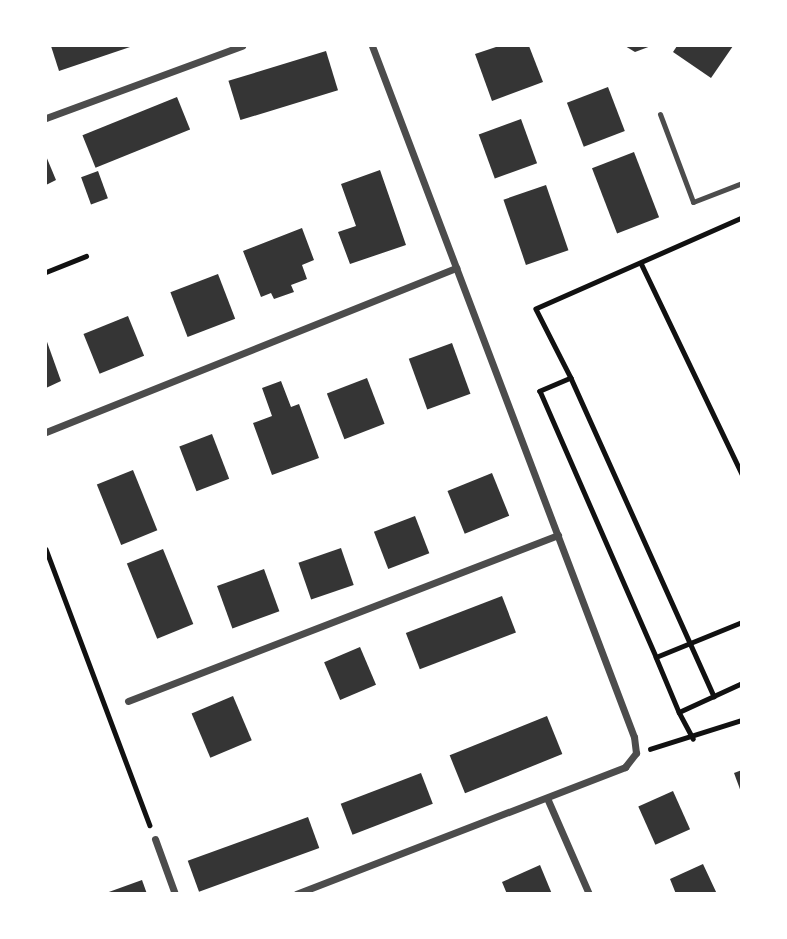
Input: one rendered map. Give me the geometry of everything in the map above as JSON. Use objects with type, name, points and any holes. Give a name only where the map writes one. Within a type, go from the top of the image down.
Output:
[{"type":"street","points":[[46,118],[243,46]]},
{"type":"street","points":[[296,894],[625,767],[636,753],[634,737],[372,46]]},
{"type":"street","points":[[46,432],[456,268]]},
{"type":"street","points":[[128,701],[558,535]]},
{"type":"street","points":[[547,798],[589,894]]},
{"type":"street","points":[[155,839],[175,894]]},
{"type":"lane","points":[[660,114],[693,202],[741,183]]},
{"type":"path","points":[[714,696],[571,378],[536,309],[741,218]]},
{"type":"path","points":[[46,272],[86,256]]},
{"type":"path","points":[[641,263],[741,474]]},
{"type":"path","points":[[571,378],[540,391],[679,712],[693,738]]},
{"type":"path","points":[[46,550],[155,839]]},
{"type":"path","points":[[656,657],[741,622]]},
{"type":"path","points":[[679,712],[741,683]]},
{"type":"path","points":[[636,753],[693,738],[741,720]]},
{"type":"building","points":[[51,46],[133,46],[59,71]]},
{"type":"building","points":[[499,46],[529,46],[543,82],[492,101],[475,54]]},
{"type":"building","points":[[625,46],[651,46],[635,52]]},
{"type":"building","points":[[677,46],[733,46],[711,78],[673,52]]},
{"type":"building","points":[[326,51],[338,90],[240,120],[228,81]]},
{"type":"building","points":[[608,87],[625,131],[584,147],[567,103]]},
{"type":"building","points":[[177,97],[190,129],[96,168],[82,135]]},
{"type":"building","points":[[521,119],[537,163],[495,179],[479,134]]},
{"type":"building","points":[[634,152],[659,217],[617,233],[592,168]]},
{"type":"building","points":[[46,156],[56,180],[46,185]]},
{"type":"building","points":[[380,170],[406,245],[350,264],[338,232],[356,226],[341,184]]},
{"type":"building","points":[[98,171],[108,198],[91,204],[81,177]]},
{"type":"building","points":[[546,185],[568,250],[526,265],[503,200]]},
{"type":"building","points":[[302,228],[314,260],[302,265],[307,279],[291,285],[294,292],[274,299],[271,293],[261,297],[243,251]]},
{"type":"building","points":[[218,274],[235,319],[188,337],[170,292]]},
{"type":"building","points":[[128,316],[144,356],[100,374],[83,334]]},
{"type":"building","points":[[46,339],[61,381],[46,388]]},
{"type":"building","points":[[452,343],[470,394],[427,409],[409,359]]},
{"type":"building","points":[[367,378],[385,424],[344,439],[327,393]]},
{"type":"building","points":[[281,381],[291,407],[299,404],[319,458],[272,475],[253,423],[272,416],[262,388]]},
{"type":"building","points":[[212,434],[229,479],[197,491],[179,447]]},
{"type":"building","points":[[133,470],[157,530],[121,545],[97,485]]},
{"type":"building","points":[[492,473],[509,516],[465,534],[447,491]]},
{"type":"building","points":[[415,516],[429,553],[388,569],[374,532]]},
{"type":"building","points":[[341,548],[354,585],[311,600],[298,563]]},
{"type":"building","points":[[163,549],[193,624],[157,639],[127,564]]},
{"type":"building","points":[[264,569],[279,611],[232,628],[217,586]]},
{"type":"building","points":[[502,596],[516,632],[420,669],[406,633]]},
{"type":"building","points":[[360,647],[376,685],[340,700],[324,662]]},
{"type":"building","points":[[233,696],[252,740],[210,758],[192,714]]},
{"type":"building","points":[[547,716],[562,754],[465,793],[450,755]]},
{"type":"building","points":[[742,770],[742,792],[741,792],[734,773]]},
{"type":"building","points":[[421,773],[433,804],[353,835],[341,804]]},
{"type":"building","points":[[673,791],[690,829],[655,845],[638,806]]},
{"type":"building","points":[[308,817],[319,848],[199,892],[188,861]]},
{"type":"building","points":[[703,864],[717,894],[676,894],[670,879]]},
{"type":"building","points":[[540,865],[552,894],[507,894],[502,882]]},
{"type":"building","points":[[142,880],[147,894],[106,894],[106,893]]}]
